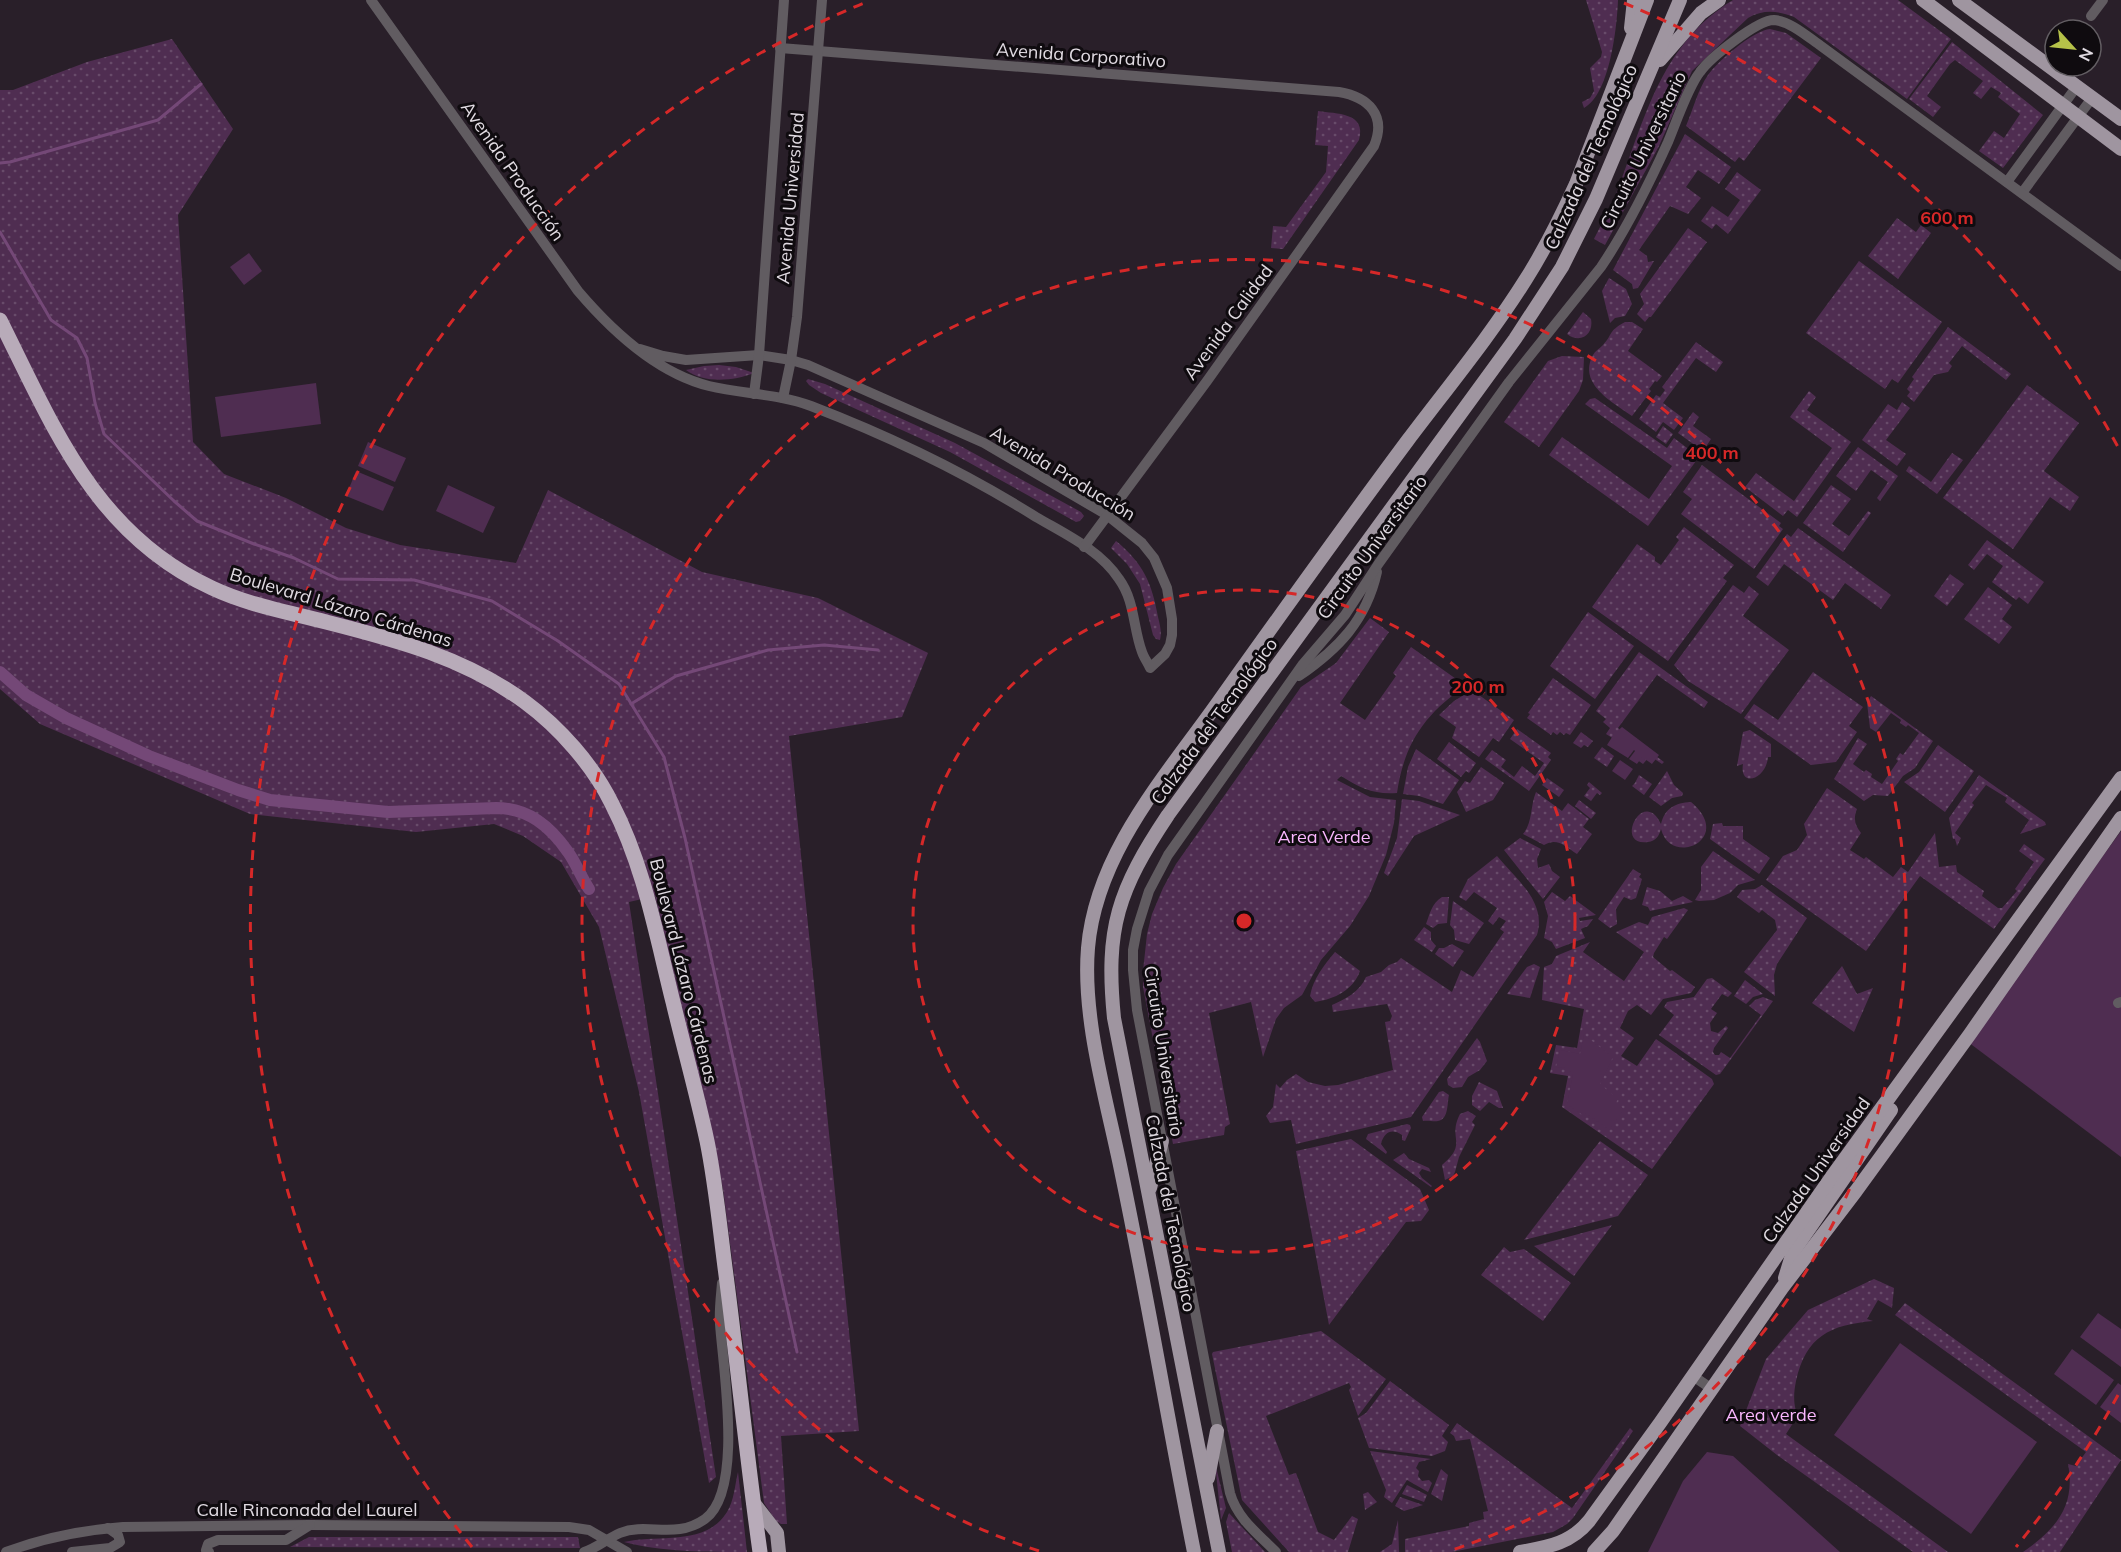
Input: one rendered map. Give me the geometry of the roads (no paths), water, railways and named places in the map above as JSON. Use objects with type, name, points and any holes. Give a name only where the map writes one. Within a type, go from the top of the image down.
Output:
[{"type":"highway","name":"Boulevard Lázaro Cárdenas","points":[[0,320],[58,434],[82,475],[101,502],[124,528],[149,549],[177,570],[214,589],[247,602],[383,636],[426,650],[491,680],[527,703],[558,732],[584,760],[610,800],[629,841],[645,885],[706,1140],[724,1261],[760,1552]]},
{"type":"main road","points":[[1626,52],[1634,0]]},
{"type":"main road","name":"Calzada del Tecnológico","points":[[1195,1551],[1091,1023],[1087,974],[1088,947],[1098,893],[1121,843],[1158,787],[1525,281],[1546,246],[1576,184],[1647,0]]},
{"type":"main road","name":"Calzada del Tecnológico","points":[[1219,1552],[1114,1018],[1110,956],[1120,904],[1130,877],[1145,849],[1168,815],[1540,301],[1566,259],[1596,199],[1680,0]]},
{"type":"main road","points":[[1648,76],[1694,20],[1719,0]]},
{"type":"main road","points":[[1923,0],[2121,149]]},
{"type":"main road","points":[[1959,0],[2121,119]]},
{"type":"main road","name":"Calzada Universidad","points":[[1520,1552],[1561,1543],[1581,1530],[1693,1376],[1829,1181],[2121,778]]},
{"type":"main road","points":[[1594,1552],[1613,1531],[1782,1288],[1963,1044],[2121,818]]},
{"type":"main road","points":[[1782,1288],[1793,1252],[1893,1107],[1906,1075]]},
{"type":"main road","points":[[1148,1193],[1162,1141]]},
{"type":"main road","points":[[1167,1409],[1191,1405]]},
{"type":"main road","points":[[1207,1486],[1217,1431]]},
{"type":"main road","points":[[753,1502],[777,1533],[779,1552]]},
{"type":"street","name":"Avenida Producción","points":[[371,0],[578,291],[602,318],[640,349],[678,376],[710,386],[783,398],[820,410],[921,454],[1019,506],[1084,547],[1111,568],[1125,590],[1134,614],[1142,652],[1150,668],[1165,654],[1172,635],[1167,588],[1154,558],[1142,543],[1107,515],[984,443],[838,376],[791,360],[759,355],[686,360],[640,349]]},
{"type":"street","name":"Avenida Universidad","points":[[754,394],[759,355],[784,0]]},
{"type":"street","name":"Avenida Universidad","points":[[783,398],[791,360],[798,305],[822,0]]},
{"type":"street","points":[[2091,16],[2103,0]]},
{"type":"street","name":"Circuito Universitario","points":[[1276,1552],[1242,1517],[1233,1504],[1137,1010],[1133,950],[1141,910],[1157,873],[1168,855],[1291,681],[1345,615],[1378,563],[1509,382],[1614,248],[1665,148],[1699,72],[1758,24],[1776,20],[1788,24],[1821,46],[2121,266]]},
{"type":"street","name":"Avenida Corporativo","points":[[780,48],[1339,92],[1359,98],[1373,110]]},
{"type":"street","points":[[2007,182],[2077,86]]},
{"type":"street","points":[[2022,193],[2092,98]]},
{"type":"street","name":"Avenida Calidad","points":[[1084,547],[1207,381],[1374,146],[1378,136],[1378,127],[1373,110]]},
{"type":"street","points":[[584,1552],[621,1533],[685,1529],[704,1520],[719,1502],[727,1472],[728,1442],[720,1323],[724,1261]]},
{"type":"street","points":[[1693,1376],[1712,1389]]},
{"type":"street","points":[[209,1552],[206,1550],[208,1544],[218,1540],[286,1540],[310,1525]]},
{"type":"street","name":"Calle Rinconada del Laurel","points":[[6,1552],[48,1539],[108,1528],[310,1525],[569,1527],[589,1530],[627,1552]]},
{"type":"street","points":[[72,1552],[110,1548],[120,1542],[118,1535],[108,1528]]},
{"type":"waterway","points":[[0,163],[158,120],[201,84]]},
{"type":"waterway","points":[[0,232],[51,320],[77,338],[87,358],[95,403],[104,434],[197,521],[294,558],[338,579],[414,580],[492,601],[558,641],[619,684],[664,757],[685,838],[797,1352]]},
{"type":"waterway","points":[[631,704],[676,676],[768,650],[824,645],[878,650]]},
{"type":"waterway","points":[[0,672],[26,695],[66,718],[149,756],[270,800],[388,812],[496,808],[518,811],[537,820],[554,834],[571,856],[589,889]]},
{"type":"park label","name":"Area Verde","points":[[1324,836]]},
{"type":"park label","name":"Area verde","points":[[1771,1414]]}]
